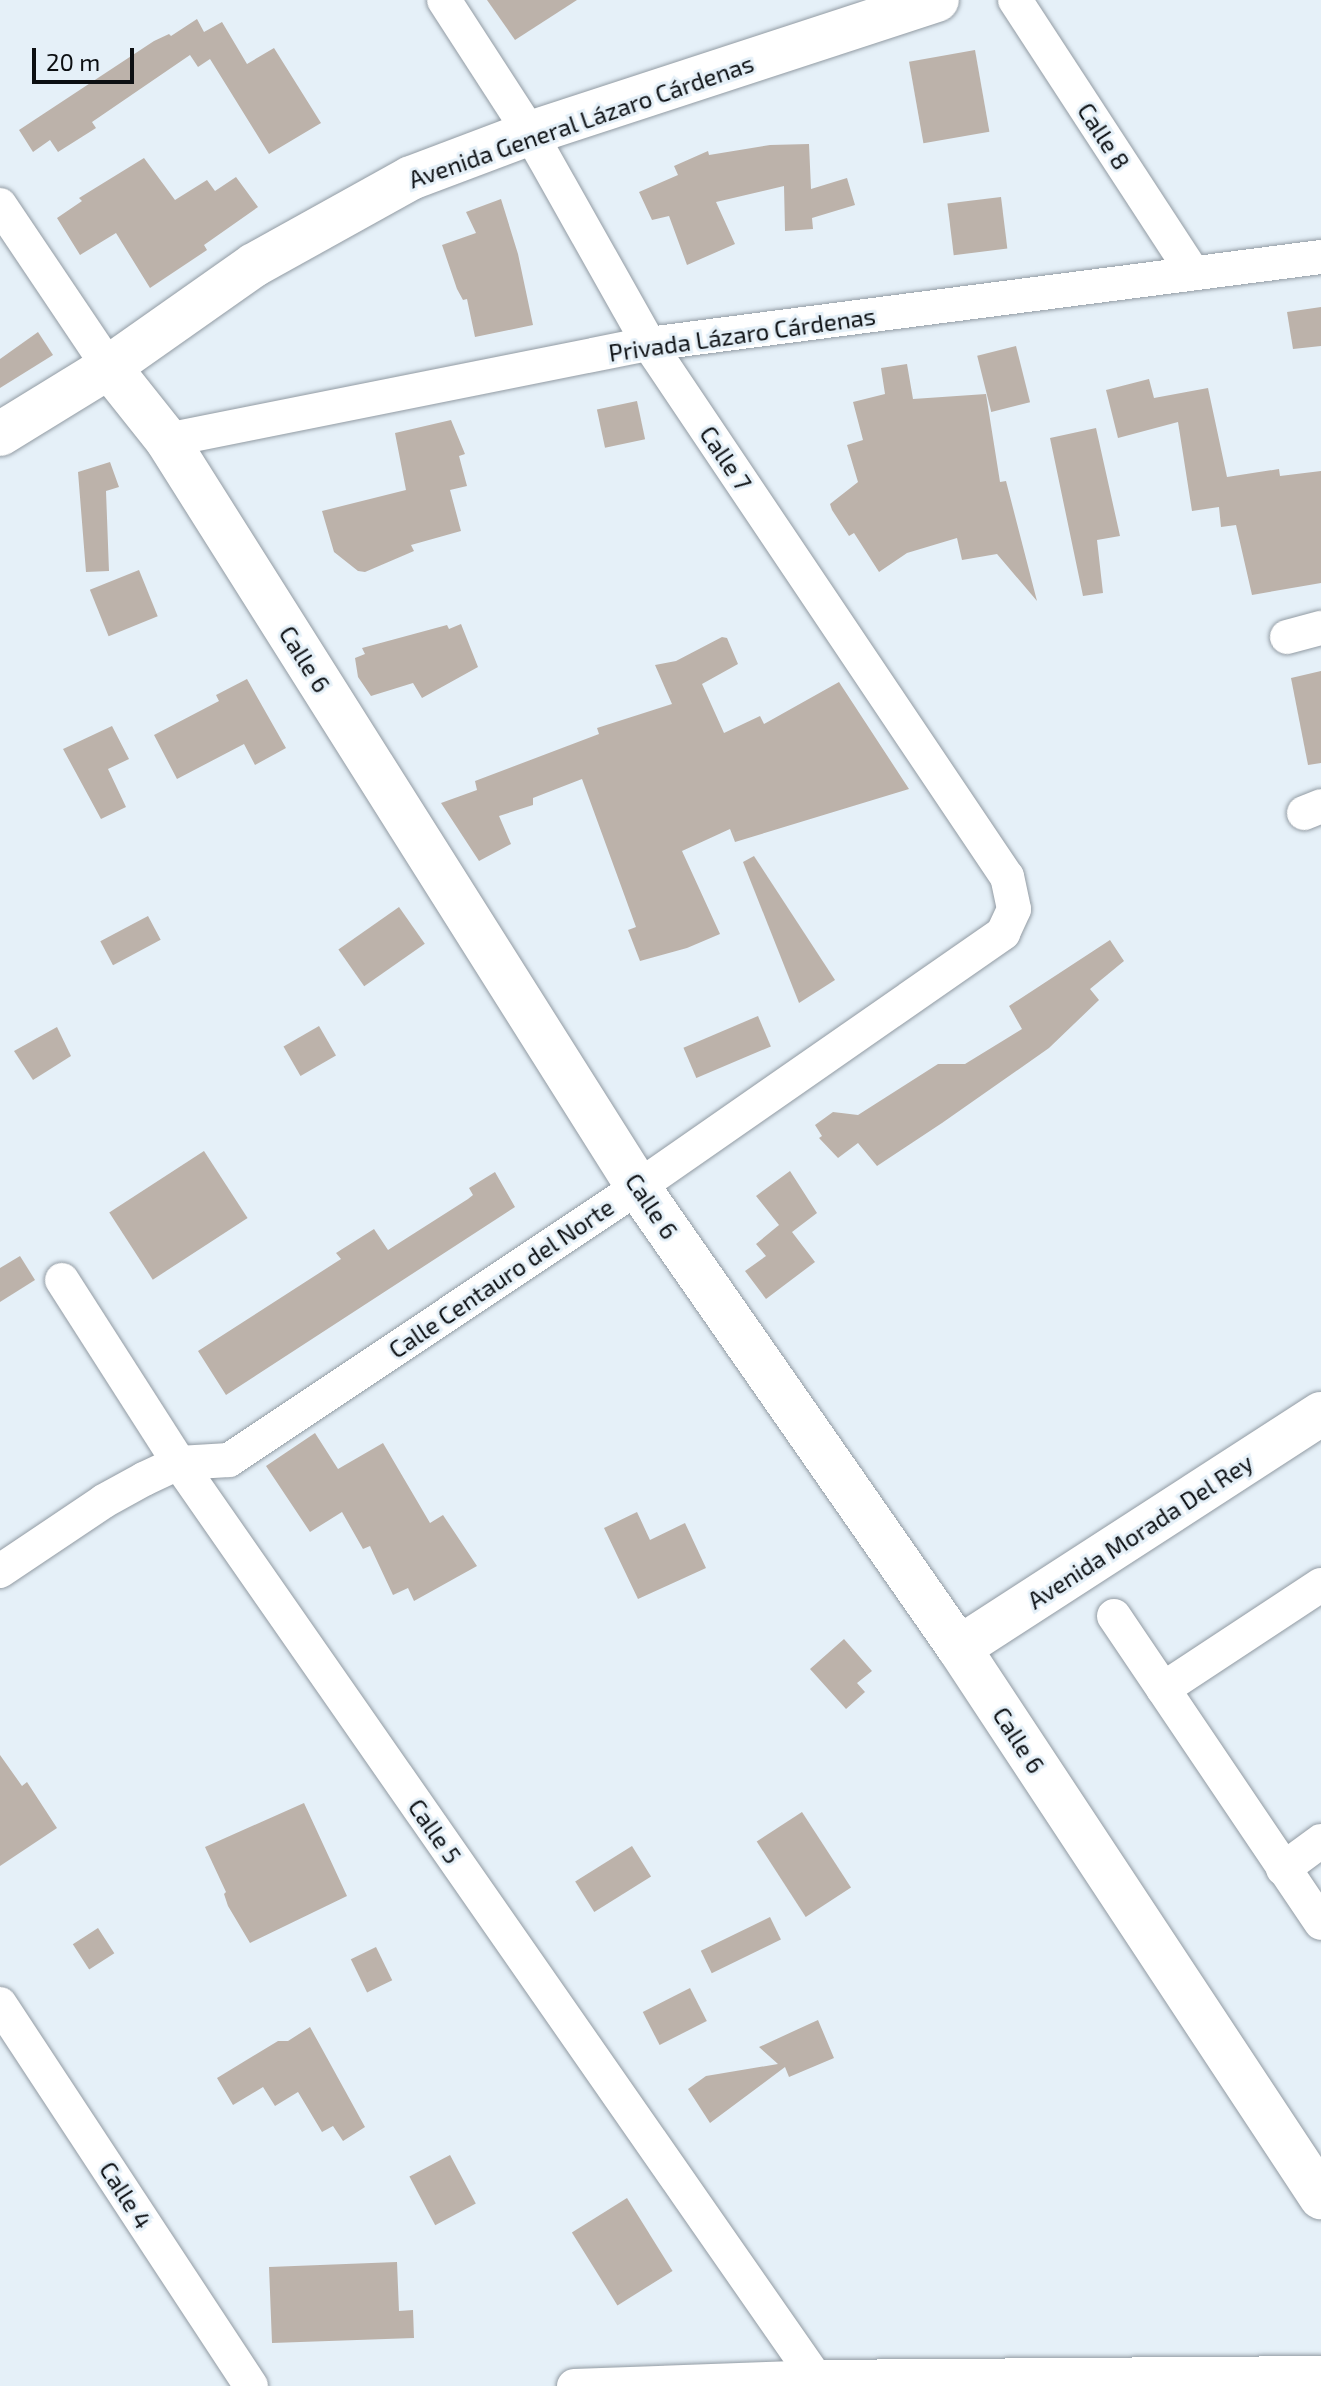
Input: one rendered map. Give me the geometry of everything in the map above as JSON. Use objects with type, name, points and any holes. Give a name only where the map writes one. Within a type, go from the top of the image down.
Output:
[{"type":"street","name":"Calle 7","points":[[444,0],[530,133],[649,344],[1007,877],[1014,909]]},
{"type":"street","name":"Avenida General Lázaro Cárdenas","points":[[0,434],[109,367],[254,265],[329,220],[411,178],[530,133],[937,0]]},
{"type":"street","name":"Calle 8","points":[[1015,0],[1193,273]]},
{"type":"street","name":"Calle 6","points":[[0,205],[109,367],[167,440],[638,1187],[959,1648],[1321,2197]]},
{"type":"street","name":"Privada Lázaro Cárdenas","points":[[167,440],[649,344],[1321,257]]},
{"type":"street","points":[[1287,637],[1321,628]]},
{"type":"street","name":"Calle Centauro del Norte","points":[[0,1571],[104,1501],[179,1463],[229,1460],[638,1187],[1003,933],[1014,909]]},
{"type":"street","name":"Calle 5","points":[[62,1280],[179,1463],[815,2377]]},
{"type":"street","name":"Avenida Morada Del Rey","points":[[959,1648],[1318,1419]]},
{"type":"street","points":[[1163,1689],[1321,1585]]},
{"type":"street","points":[[1114,1616],[1321,1923]]},
{"type":"street","points":[[1283,1869],[1321,1841]]},
{"type":"street","name":"Calle 4","points":[[0,2004],[251,2386]]},
{"type":"street","points":[[574,2386],[815,2377],[923,2381],[1261,2380],[1321,2373]]},
{"type":"building","points":[[487,0],[577,0],[515,40]]},
{"type":"building","points":[[197,19],[204,32],[222,22],[247,64],[274,48],[321,123],[269,154],[210,59],[198,67],[190,55],[92,122],[96,128],[58,152],[50,140],[33,152],[19,130],[154,41],[169,34],[171,36]]},
{"type":"building","points":[[975,50],[989,132],[923,143],[909,62]]},
{"type":"building","points":[[809,144],[811,189],[847,178],[855,205],[812,218],[813,229],[785,231],[784,186],[716,202],[735,244],[687,265],[669,216],[652,220],[639,192],[678,175],[674,166],[708,151],[709,155],[770,145]]},
{"type":"building","points":[[144,158],[175,200],[207,180],[215,191],[236,177],[258,207],[204,245],[207,250],[150,288],[116,233],[80,255],[57,218],[82,201],[79,198]]},
{"type":"building","points":[[1001,197],[1007,249],[954,255],[947,204]]},
{"type":"building","points":[[501,199],[518,254],[533,325],[475,337],[467,299],[463,300],[457,289],[442,245],[476,233],[466,212]]},
{"type":"building","points":[[1321,307],[1321,346],[1293,349],[1287,312]]},
{"type":"building","points":[[38,332],[53,355],[0,388],[0,359]]},
{"type":"building","points":[[1016,346],[1030,402],[991,412],[977,356]]},
{"type":"building","points":[[907,364],[913,399],[986,394],[1000,482],[1006,481],[1037,601],[997,554],[962,560],[957,538],[907,553],[879,572],[854,533],[849,536],[832,510],[830,504],[858,482],[847,445],[863,440],[853,402],[885,394],[881,368]]},
{"type":"building","points":[[1149,379],[1154,398],[1208,388],[1227,477],[1279,469],[1280,476],[1321,471],[1321,583],[1252,595],[1236,525],[1221,527],[1219,507],[1192,511],[1178,422],[1118,438],[1106,390]]},
{"type":"building","points":[[637,401],[645,439],[605,448],[597,410]]},
{"type":"building","points":[[451,420],[465,454],[459,456],[467,486],[450,490],[461,531],[411,545],[414,551],[365,572],[358,571],[334,552],[322,511],[406,490],[395,433]]},
{"type":"building","points":[[1096,428],[1120,536],[1097,540],[1103,593],[1083,596],[1050,438]]},
{"type":"building","points":[[110,462],[119,487],[106,491],[109,571],[86,572],[78,472]]},
{"type":"building","points":[[139,570],[158,616],[109,636],[90,590]]},
{"type":"building","points":[[461,624],[478,667],[422,698],[413,683],[371,696],[358,677],[355,658],[365,654],[362,648]]},
{"type":"building","points":[[722,637],[727,638],[738,664],[702,684],[724,733],[760,716],[764,724],[839,682],[909,789],[735,842],[730,829],[682,851],[720,934],[687,948],[640,961],[628,930],[636,927],[582,779],[533,798],[533,805],[499,816],[511,844],[479,861],[441,803],[477,790],[475,781],[599,734],[597,728],[672,704],[655,665],[676,661]]},
{"type":"building","points":[[1321,671],[1321,763],[1308,765],[1291,678]]},
{"type":"building","points":[[247,679],[286,748],[255,765],[244,744],[177,779],[154,735],[219,701],[216,695]]},
{"type":"building","points":[[112,726],[129,759],[108,769],[126,807],[101,819],[63,749]]},
{"type":"building","points":[[754,856],[835,980],[799,1003],[743,862]]},
{"type":"building","points":[[399,907],[425,944],[364,986],[338,949]]},
{"type":"building","points":[[148,916],[161,940],[113,965],[100,941]]},
{"type":"building","points":[[1110,940],[1124,961],[1090,989],[1099,1000],[1049,1048],[942,1123],[877,1166],[858,1143],[838,1158],[819,1138],[822,1136],[815,1125],[833,1112],[858,1115],[938,1064],[965,1064],[1022,1029],[1009,1006]]},
{"type":"building","points":[[758,1016],[771,1046],[696,1078],[683,1048]]},
{"type":"building","points":[[319,1026],[336,1055],[300,1076],[283,1046]]},
{"type":"building","points":[[57,1027],[71,1056],[33,1080],[14,1051]]},
{"type":"building","points":[[204,1151],[248,1218],[153,1280],[109,1213]]},
{"type":"building","points":[[790,1171],[817,1213],[792,1232],[815,1262],[766,1299],[745,1271],[766,1256],[756,1244],[779,1225],[756,1196]]},
{"type":"building","points":[[495,1172],[515,1207],[226,1395],[198,1351],[341,1259],[336,1253],[374,1229],[388,1250],[468,1199],[473,1195],[469,1188]]},
{"type":"building","points":[[20,1256],[35,1280],[0,1302],[0,1268]]},
{"type":"building","points":[[315,1433],[338,1469],[383,1443],[430,1523],[443,1515],[477,1566],[414,1601],[408,1588],[393,1595],[370,1546],[363,1549],[342,1512],[310,1532],[266,1466]]},
{"type":"building","points":[[637,1512],[650,1540],[685,1523],[706,1568],[638,1599],[604,1528]]},
{"type":"building","points":[[844,1639],[872,1671],[857,1683],[865,1692],[846,1709],[810,1669]]},
{"type":"building","points":[[0,1755],[22,1786],[27,1782],[57,1828],[0,1866]]},
{"type":"building","points":[[304,1803],[347,1896],[250,1943],[228,1906],[226,1892],[205,1847]]},
{"type":"building","points":[[802,1812],[851,1887],[806,1917],[757,1841]]},
{"type":"building","points":[[632,1846],[651,1877],[594,1912],[575,1882]]},
{"type":"building","points":[[770,1917],[781,1939],[712,1973],[701,1951]]},
{"type":"building","points":[[98,1928],[114,1953],[89,1969],[73,1944]]},
{"type":"building","points":[[376,1947],[392,1980],[367,1993],[351,1959]]},
{"type":"building","points":[[690,1988],[707,2021],[660,2045],[643,2012]]},
{"type":"building","points":[[818,2020],[834,2058],[789,2077],[785,2067],[710,2123],[688,2089],[706,2076],[778,2064],[759,2047]]},
{"type":"building","points":[[310,2027],[365,2127],[343,2141],[333,2126],[322,2132],[298,2092],[275,2106],[263,2087],[233,2105],[217,2078],[278,2041],[288,2041]]},
{"type":"building","points":[[450,2155],[476,2204],[435,2225],[409,2177]]},
{"type":"building","points":[[627,2198],[673,2271],[617,2305],[572,2232]]},
{"type":"building","points":[[397,2262],[399,2311],[413,2310],[414,2338],[272,2343],[269,2267]]}]
